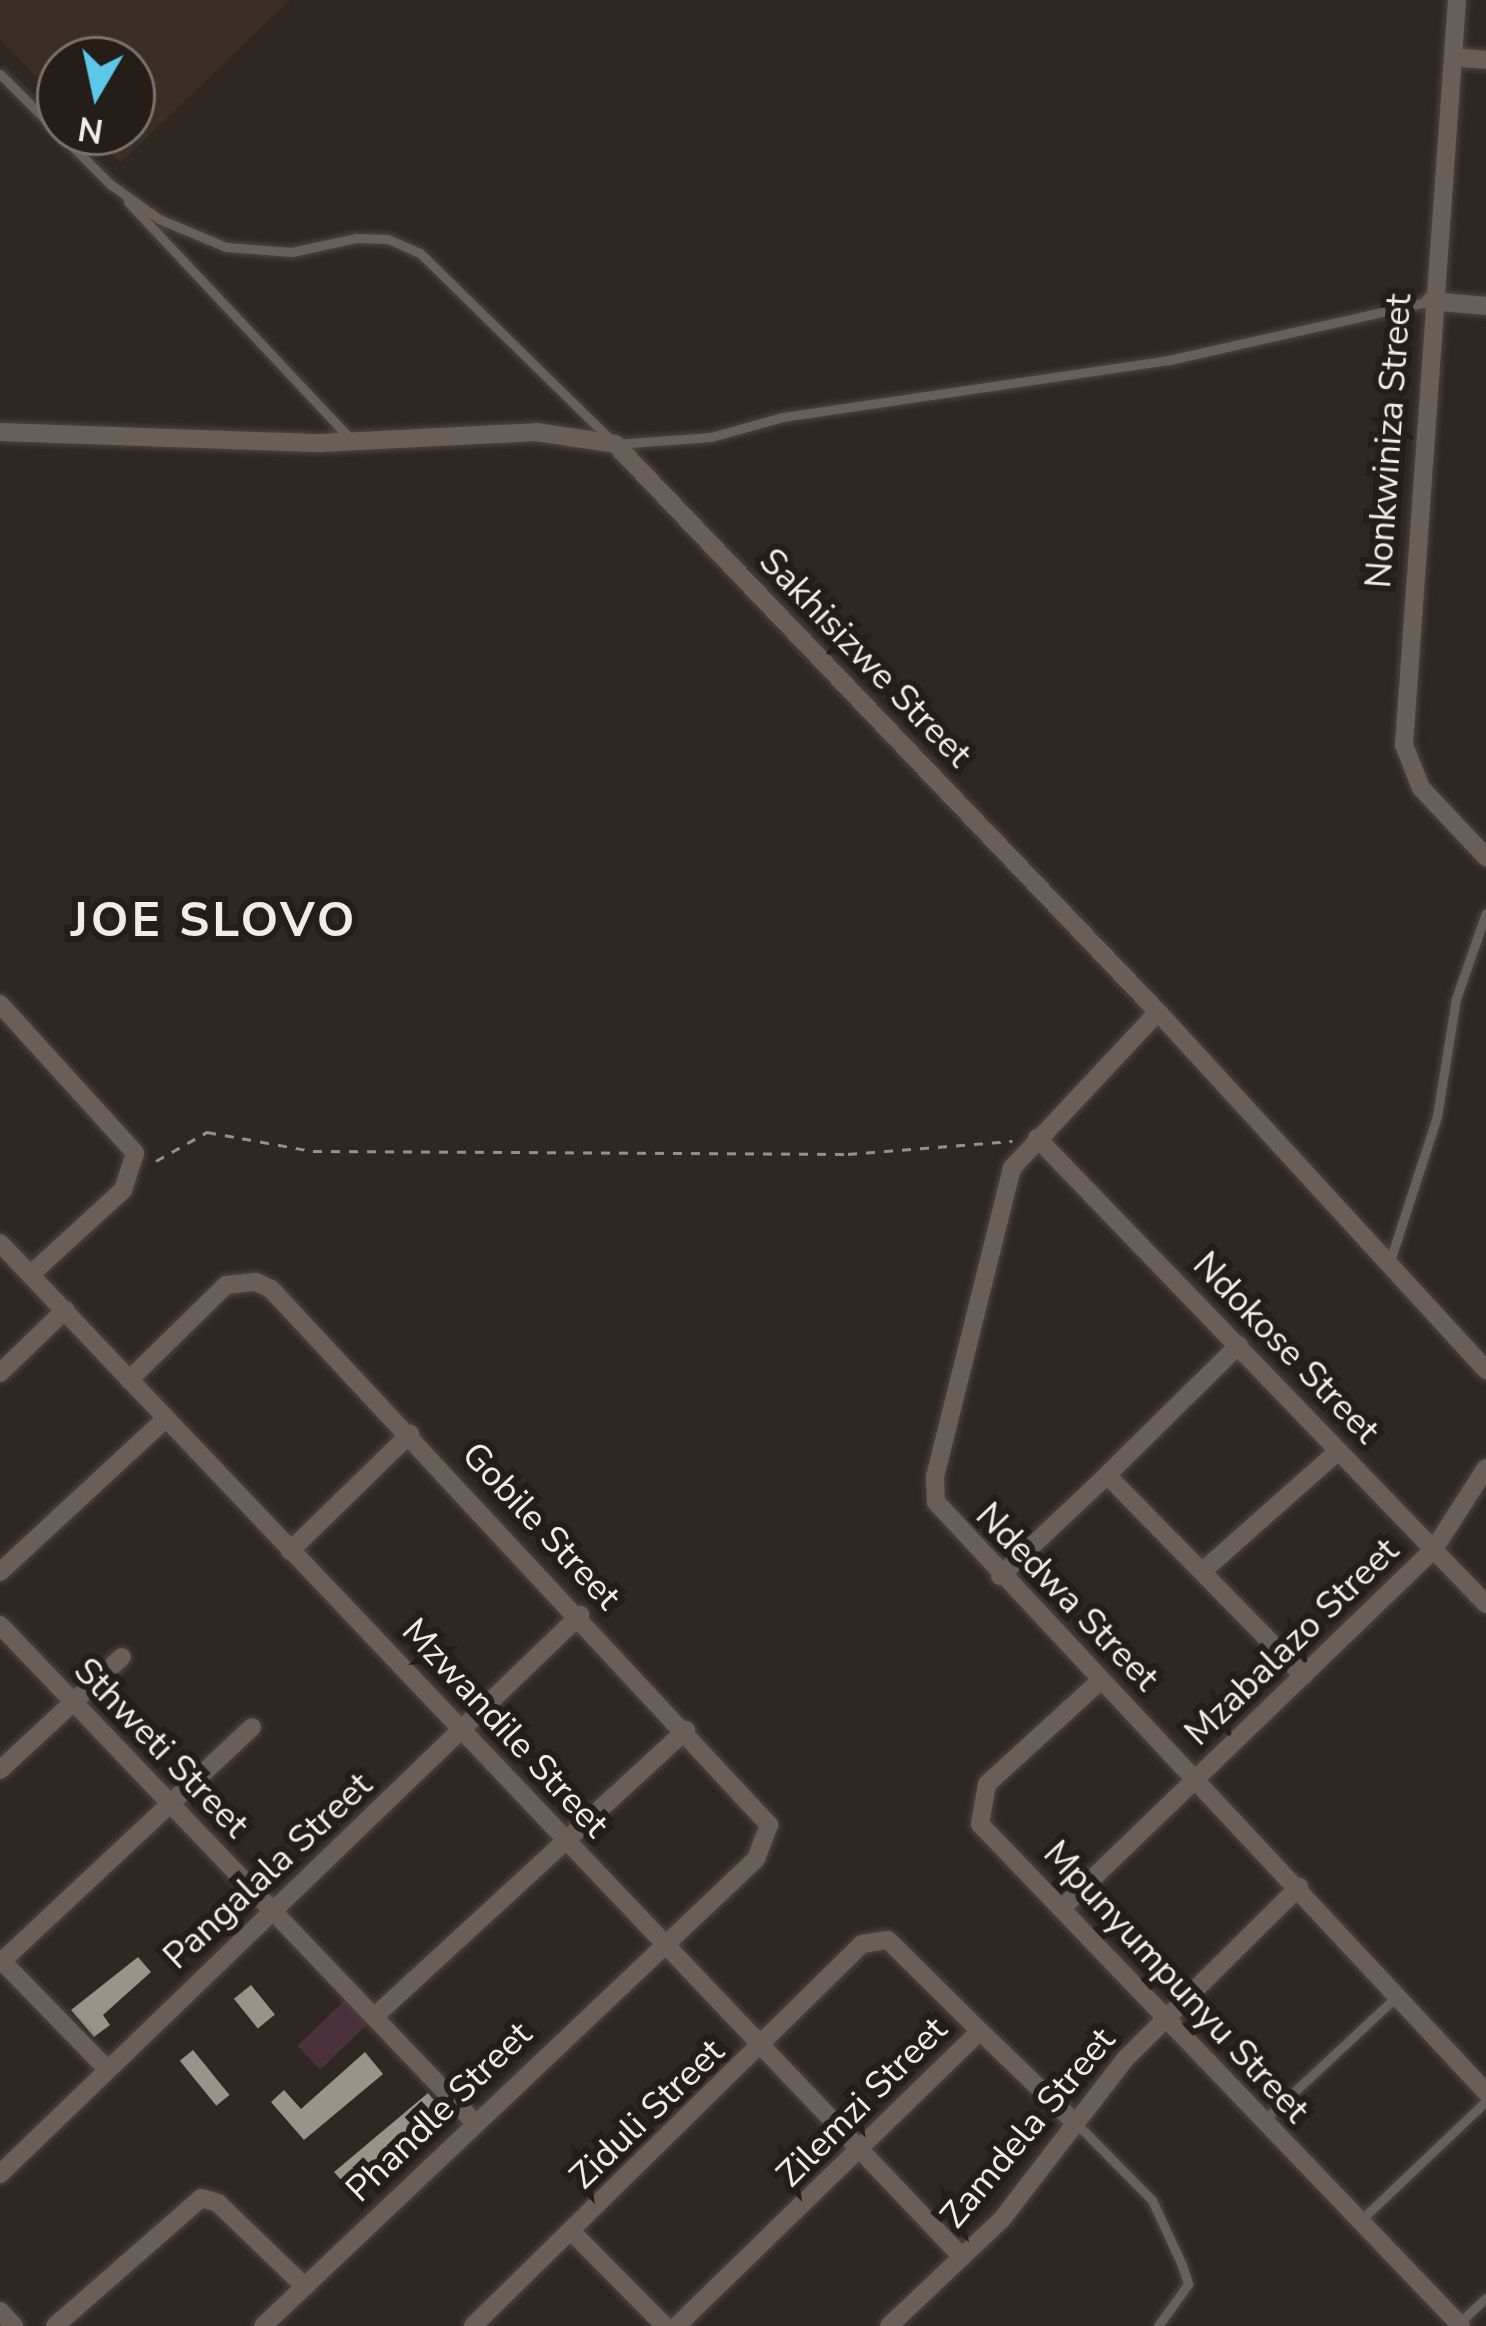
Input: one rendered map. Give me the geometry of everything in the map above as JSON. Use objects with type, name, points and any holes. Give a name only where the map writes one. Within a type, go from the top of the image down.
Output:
[{"type":"street","name":"Nonkwiniza Street","points":[[1457,0],[1431,301],[1404,745],[1421,788],[1486,857]]},
{"type":"street","points":[[1453,57],[1486,60]]},
{"type":"street","points":[[1431,301],[1486,306]]},
{"type":"street","points":[[0,432],[350,438],[536,432],[616,444]]},
{"type":"street","name":"Sakhisizwe Street","points":[[616,444],[1159,1012],[1486,1370]]},
{"type":"street","points":[[2,1010],[131,1146],[136,1168],[123,1190],[31,1274]]},
{"type":"street","name":"Ndedwa Street","points":[[1159,1012],[1037,1138],[1001,1192],[933,1492],[942,1515],[1299,1888],[1486,2092]]},
{"type":"street","name":"Ndokose Street","points":[[1037,1138],[1486,1604]]},
{"type":"street","name":"Mzwandile Street","points":[[0,1243],[463,1728],[660,1944],[962,2257]]},
{"type":"street","name":"Gobile Street","points":[[129,1380],[213,1294],[256,1282],[410,1434],[764,1812],[767,1838],[756,1859],[660,1944]]},
{"type":"street","points":[[0,1373],[65,1310]]},
{"type":"street","points":[[1000,1576],[1239,1345]]},
{"type":"street","points":[[0,1572],[164,1420]]},
{"type":"street","points":[[290,1551],[410,1434]]},
{"type":"street","points":[[1204,1570],[1338,1451]]},
{"type":"street","name":"Mzabalazo Street","points":[[1062,1908],[1434,1549],[1486,1468]]},
{"type":"street","points":[[1107,1475],[1304,1676]]},
{"type":"street","name":"Pangalala Street","points":[[0,2174],[580,1615]]},
{"type":"street","name":"Sthweti Street","points":[[0,1625],[475,2123]]},
{"type":"street","points":[[0,1770],[122,1657]]},
{"type":"street","name":"Mpunyumpunyu Street","points":[[1102,1680],[980,1796],[980,1824],[1460,2325]]},
{"type":"street","points":[[107,2069],[1,1961],[172,1808],[252,1727]]},
{"type":"street","points":[[374,2017],[686,1730]]},
{"type":"street","name":"Zamdela Street","points":[[889,2326],[1010,2209],[1072,2119],[1164,2020],[1299,1888]]},
{"type":"street","name":"Zilemzi Street","points":[[677,2326],[862,2151],[980,2031],[888,1940],[862,1944]]},
{"type":"street","name":"Phandle Street","points":[[263,2326],[660,1944]]},
{"type":"street","name":"Ziduli Street","points":[[473,2326],[764,2048],[862,1944]]},
{"type":"street","points":[[980,2031],[1072,2119]]},
{"type":"street","points":[[55,2326],[201,2198],[218,2203],[305,2287]]},
{"type":"street","points":[[572,2232],[665,2326]]},
{"type":"street","points":[[0,2311],[14,2326]]},
{"type":"lane","points":[[0,74],[350,438]]},
{"type":"lane","points":[[110,184],[159,219],[226,247],[292,252],[356,238],[388,239],[420,253],[616,444],[711,437],[783,417],[1169,360],[1431,301]]},
{"type":"lane","points":[[1389,1264],[1436,1116],[1456,999],[1486,913]]},
{"type":"lane","points":[[1262,2122],[1398,1995]]},
{"type":"lane","points":[[1360,2222],[1486,2101]]},
{"type":"lane","points":[[1072,2119],[1152,2200],[1182,2265],[1188,2284],[1158,2326]]},
{"type":"lane","points":[[1460,2325],[1486,2298]]},
{"type":"path","points":[[136,1168],[208,1132],[336,1151],[848,1154],[1037,1138]]},
{"type":"shaded area","points":[[0,0],[290,0],[156,128],[156,36],[36,36],[36,76],[0,39]]},
{"type":"shaded area","points":[[347,1998],[370,2022],[320,2070],[297,2046]]},
{"type":"building","points":[[138,1957],[151,1972],[103,2015],[110,2025],[94,2037],[71,2010]]},
{"type":"building","points":[[251,1985],[275,2015],[258,2028],[234,1999]]},
{"type":"building","points":[[193,2050],[230,2095],[216,2106],[180,2061]]},
{"type":"building","points":[[365,2052],[383,2074],[304,2140],[271,2102],[284,2090],[301,2109]]},
{"type":"building","points":[[428,2093],[435,2101],[409,2136],[352,2192],[334,2172]]},
{"type":"district","name":"JOE SLOVO","points":[[214,921]]}]
